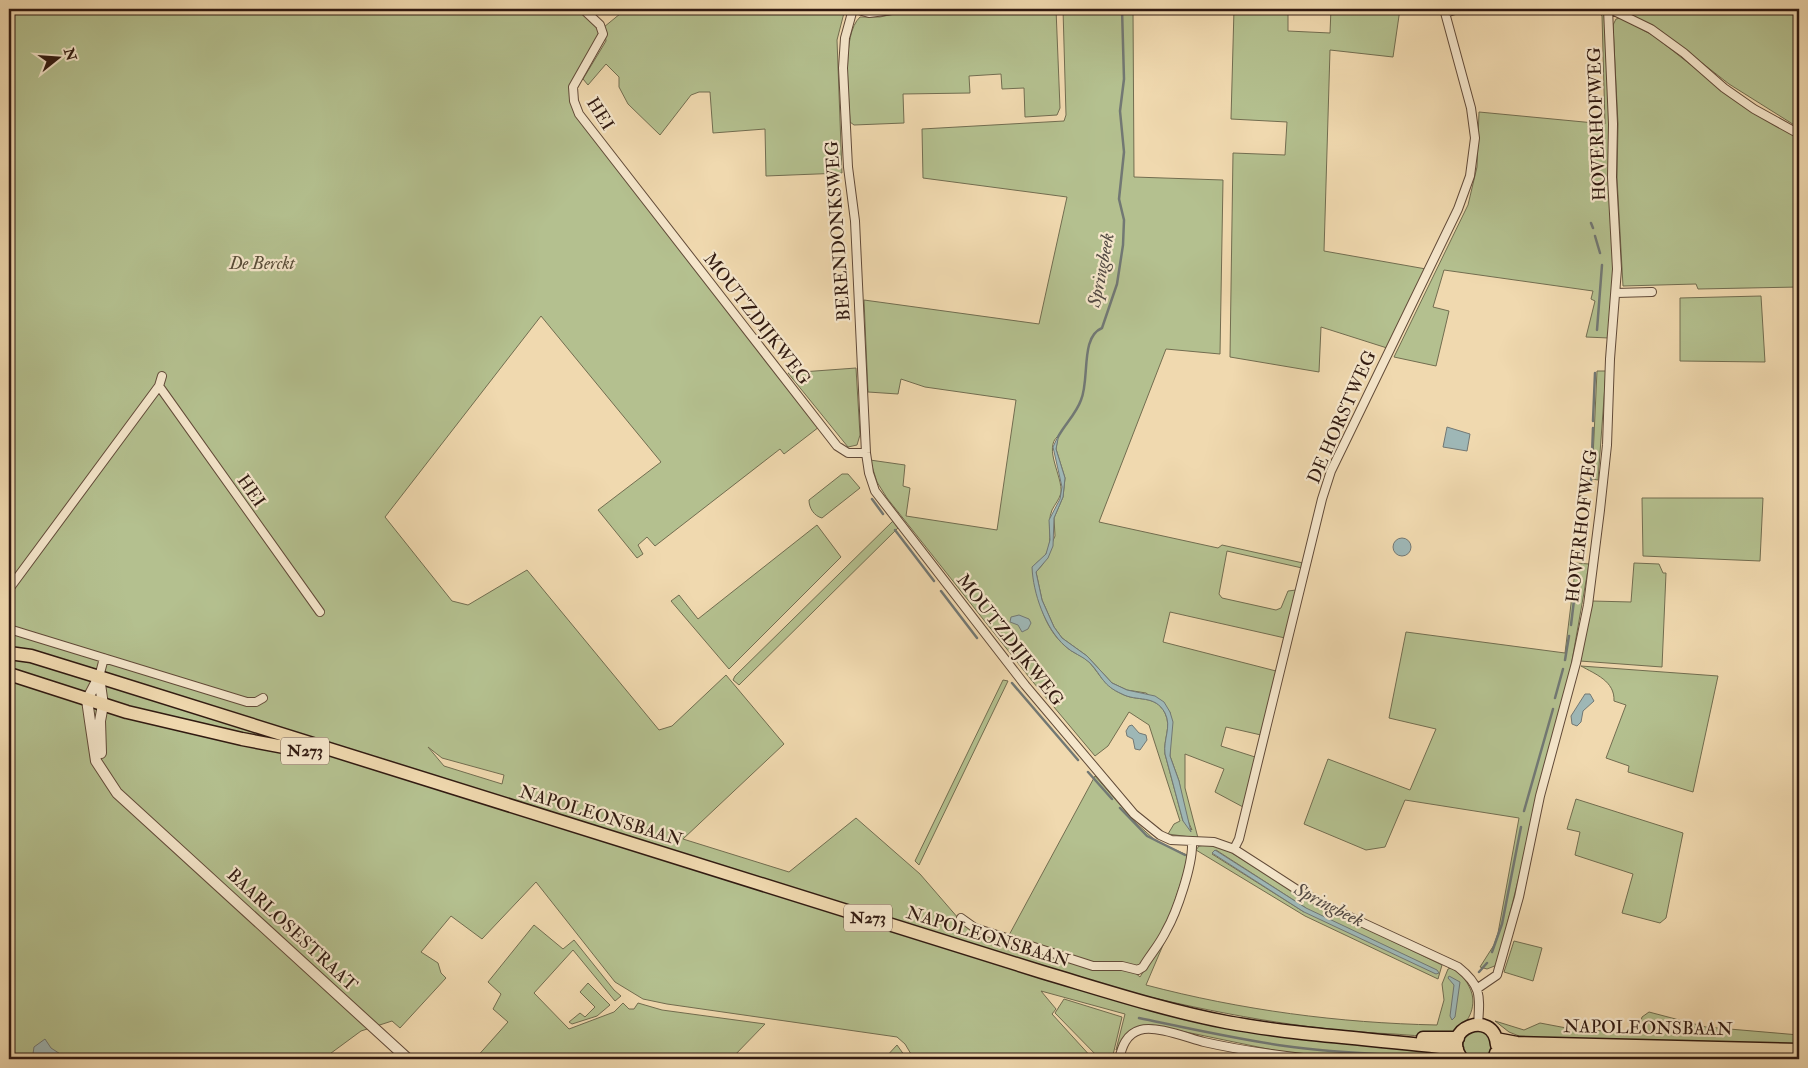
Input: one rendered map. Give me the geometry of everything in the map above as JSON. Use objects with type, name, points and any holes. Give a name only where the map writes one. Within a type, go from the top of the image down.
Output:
[{"type":"main road","name":"N273","points":[[9,653],[31,656],[99,677]]},
{"type":"main road","name":"N273","points":[[9,674],[103,704]]},
{"type":"main road","name":"NAPOLEONSBAAN","points":[[99,677],[1129,998],[1226,1022],[1297,1032],[1360,1037],[1459,1049]]},
{"type":"main road","name":"NAPOLEONSBAAN","points":[[103,704],[126,712],[226,736],[383,766]]},
{"type":"main road","name":"N273","points":[[1459,1049],[1466,1028],[1478,1024]]},
{"type":"main road","points":[[1478,1024],[1489,1029],[1496,1039],[1494,1056]]},
{"type":"main road","name":"NAPOLEONSBAAN","points":[[1496,1039],[1517,1043],[1799,1050]]},
{"type":"main road","name":"NAPOLEONSBAAN","points":[[1494,1056],[1517,1051],[1744,1059]]},
{"type":"street","name":"HEI","points":[[583,9],[600,25],[603,34],[573,87],[574,101],[579,114],[630,181]]},
{"type":"street","points":[[854,9],[869,13],[900,9]]},
{"type":"street","name":"BERENDONKSWEG","points":[[854,9],[845,38],[843,68],[848,167],[855,221],[866,453]]},
{"type":"street","points":[[1445,11],[1458,9]]},
{"type":"street","points":[[1609,9],[1658,34],[1684,53],[1724,88],[1754,109],[1799,134]]},
{"type":"street","name":"HOVERHOFWEG","points":[[1478,988],[1497,975],[1519,897],[1540,796],[1570,691],[1588,606],[1607,445],[1610,359],[1616,293],[1609,9]]},
{"type":"street","name":"DE HORSTWEG","points":[[1234,849],[1239,840],[1322,499],[1331,471],[1458,209],[1470,176],[1474,138],[1471,108],[1445,11]]},
{"type":"street","name":"MOUTZDIJKWEG","points":[[630,181],[837,446],[848,453],[866,453],[869,473],[875,490],[1025,685],[1134,814],[1160,835],[1171,840],[1214,842],[1234,849],[1299,891],[1335,910],[1458,967],[1473,979],[1478,988]]},
{"type":"street","points":[[1616,293],[1652,292]]},
{"type":"street","points":[[9,589],[159,386],[162,376]]},
{"type":"street","name":"HEI","points":[[159,386],[320,612]]},
{"type":"street","points":[[9,629],[247,702],[256,702],[263,698]]},
{"type":"street","points":[[87,700],[99,677],[104,658]]},
{"type":"street","points":[[99,677],[103,704],[100,740],[103,773]]},
{"type":"street","name":"BAARLOSESTRAAT","points":[[87,700],[96,761],[118,793],[408,1059]]},
{"type":"street","points":[[961,918],[976,928],[1093,966],[1122,966],[1138,970],[1143,967],[1167,931],[1186,876],[1192,853],[1192,842]]},
{"type":"street","points":[[1478,988],[1480,1000],[1478,1024]]},
{"type":"street","points":[[1119,1059],[1122,1047],[1132,1033],[1142,1029],[1152,1029],[1205,1042],[1311,1059]]},
{"type":"green space","name":"De Berckt","points":[[9,9],[580,9],[597,25],[600,33],[573,84],[578,106],[630,180],[819,427],[784,454],[780,449],[655,546],[647,537],[638,545],[643,554],[637,558],[598,510],[661,462],[541,316],[385,517],[452,601],[468,605],[527,570],[659,730],[672,726],[726,675],[784,744],[683,839],[789,872],[856,818],[920,874],[965,926],[1092,967],[1122,967],[1133,971],[1140,977],[1169,931],[1146,985],[1218,1002],[1290,1014],[1400,1024],[1437,1025],[1444,1000],[1442,984],[1448,969],[1451,968],[1467,982],[1473,1000],[1471,1012],[1461,1027],[1450,1034],[1430,1036],[1326,1029],[1194,1007],[1128,992],[460,786],[1128,1001],[1449,1052],[1457,1059],[1344,1059],[1292,1054],[1152,1025],[1130,1030],[1116,1050],[1125,1014],[1041,991],[1056,1009],[1052,1014],[1093,1059],[914,1059],[905,1044],[897,1037],[643,999],[615,982],[536,882],[482,939],[451,916],[421,952],[438,963],[441,973],[446,978],[400,1028],[392,1021],[361,1031],[323,1059],[9,1059]],"holes":[[[428,747],[442,758],[504,775],[502,784],[444,766]]]},
{"type":"green space","points":[[626,9],[663,9],[665,14],[674,14],[681,9],[845,9],[837,40],[842,173],[766,176],[765,129],[713,133],[710,92],[699,92],[691,95],[660,135],[628,104],[619,87],[619,77],[606,64],[588,85],[583,79],[606,41],[604,27]]},
{"type":"green space","points":[[916,9],[1056,9],[1060,108],[1057,115],[1025,117],[1024,88],[1002,89],[1001,74],[969,76],[970,93],[903,94],[904,123],[854,125],[850,122],[848,51],[854,26],[860,17],[880,17]]},
{"type":"green space","points":[[1063,9],[1133,9],[1134,177],[1223,180],[1220,354],[1166,349],[1099,522],[1218,548],[1222,545],[1303,563],[1302,568],[1227,551],[1219,594],[1222,598],[1276,610],[1281,608],[1288,591],[1296,590],[1285,638],[1170,612],[1163,642],[1276,671],[1261,735],[1226,727],[1221,746],[1255,757],[1243,807],[1215,792],[1224,769],[1185,754],[1185,788],[1198,838],[1168,834],[1174,824],[1180,821],[1149,725],[1129,712],[1108,746],[1095,756],[1033,682],[887,498],[877,482],[870,460],[905,465],[903,486],[910,488],[906,516],[997,530],[1016,400],[925,387],[901,379],[898,394],[868,392],[864,300],[1039,324],[1067,197],[923,178],[922,129],[1064,121],[1066,115]],"holes":[[[1058,436],[1056,449],[1065,478],[1063,497],[1054,518],[1055,536],[1043,564],[1036,572],[1042,600],[1054,627],[1062,638],[1087,656],[1112,683],[1127,690],[1146,693],[1170,712],[1170,756],[1179,781],[1185,814],[1192,830],[1183,821],[1165,754],[1168,723],[1161,707],[1151,701],[1128,696],[1111,688],[1087,661],[1058,639],[1044,617],[1033,568],[1046,554],[1048,549],[1050,515],[1061,493],[1052,448]]]},
{"type":"green space","points":[[1234,9],[1288,9],[1288,31],[1330,33],[1331,9],[1400,9],[1393,57],[1330,50],[1324,251],[1426,269],[1387,348],[1321,327],[1319,372],[1230,357],[1233,153],[1285,155],[1287,122],[1231,119]]},
{"type":"green space","points":[[1597,9],[1606,15],[1611,124],[1608,177],[1614,269],[1609,338],[1586,337],[1595,301],[1591,299],[1593,291],[1444,270],[1433,307],[1449,311],[1436,366],[1394,357],[1468,205],[1477,167],[1479,112],[1605,124],[1602,16]]},
{"type":"green space","points":[[1619,9],[1799,9],[1799,128],[1729,84],[1661,31]]},
{"type":"green space","points":[[1621,18],[1654,36],[1719,87],[1799,137],[1799,287],[1698,289],[1696,284],[1623,286],[1617,178],[1618,124],[1613,25],[1616,19]]},
{"type":"green space","points":[[1761,296],[1765,362],[1680,361],[1680,298]]},
{"type":"green space","points":[[856,368],[860,435],[857,445],[848,447],[788,373]]},
{"type":"green space","points":[[1597,371],[1606,371],[1598,480],[1592,479]]},
{"type":"green space","points":[[842,474],[848,474],[860,488],[822,518],[819,517],[812,511],[809,500]]},
{"type":"green space","points":[[1642,498],[1763,498],[1760,561],[1643,556]]},
{"type":"green space","points":[[893,521],[898,528],[739,685],[733,680],[735,676]]},
{"type":"green space","points":[[817,525],[841,557],[729,669],[671,601],[679,595],[698,619]]},
{"type":"green space","points":[[1576,563],[1589,564],[1570,672],[1497,965],[1487,969],[1480,967],[1494,945],[1498,933],[1519,818],[1405,800],[1385,847],[1366,850],[1304,824],[1328,759],[1410,790],[1436,729],[1389,718],[1406,632],[1565,653]]},
{"type":"green space","points":[[1634,563],[1659,564],[1663,573],[1666,573],[1662,667],[1580,661],[1592,601],[1631,602]]},
{"type":"green space","points":[[1581,666],[1718,676],[1693,792],[1628,772],[1629,766],[1606,758],[1626,705],[1614,701],[1608,683]]},
{"type":"green space","points":[[1003,680],[1008,681],[919,865],[915,861]]},
{"type":"green space","points":[[1095,776],[1135,822],[1156,841],[1187,855],[1186,867],[1165,930],[1139,967],[1093,964],[1008,937]]},
{"type":"green space","points":[[1576,799],[1683,833],[1666,918],[1660,923],[1622,913],[1633,874],[1575,855],[1580,832],[1567,829]]},
{"type":"green space","points":[[1199,846],[1220,847],[1309,901],[1442,965],[1438,979],[1305,916],[1196,850]],"holes":[[[1216,850],[1306,908],[1304,912],[1212,854]]]},
{"type":"green space","points":[[534,925],[563,949],[574,940],[614,990],[621,996],[615,1001],[573,950],[534,993],[569,1029],[614,1012],[623,1003],[629,1009],[634,1009],[638,1003],[662,1010],[765,1024],[731,1059],[475,1059],[508,1022],[493,1009],[501,994],[488,982]]},
{"type":"green space","points":[[1514,941],[1542,948],[1533,981],[1504,972]]},
{"type":"green space","points":[[588,983],[610,1005],[597,1016],[572,1024],[569,1022],[580,1013],[585,1017],[595,1007],[580,992]]},
{"type":"green space","points":[[1064,999],[1122,1017],[1112,1059],[1100,1059],[1055,1013]]},
{"type":"green space","points":[[1649,1012],[1706,1027],[1799,1035],[1799,1046],[1519,1040],[1519,1036],[1509,1032],[1495,1021],[1524,1030],[1540,1023],[1577,1030],[1638,1032],[1642,1017]]},
{"type":"green space","points":[[1477,1031],[1487,1035],[1491,1045],[1487,1055],[1477,1059],[1467,1055],[1463,1045],[1467,1035]]},
{"type":"green space","points":[[897,1045],[907,1059],[884,1059]]},
{"type":"water","points":[[1447,427],[1470,434],[1467,451],[1443,447]]},
{"type":"water","points":[[1059,434],[1056,449],[1065,478],[1063,497],[1054,518],[1053,546],[1048,558],[1036,572],[1042,600],[1054,627],[1062,638],[1087,656],[1112,683],[1127,690],[1155,696],[1164,702],[1173,722],[1170,756],[1179,781],[1191,832],[1183,821],[1165,754],[1168,723],[1161,707],[1151,701],[1115,691],[1090,663],[1058,639],[1041,610],[1032,567],[1046,554],[1050,540],[1049,520],[1060,499],[1062,487],[1053,447]]},
{"type":"water","points":[[1398,538],[1406,538],[1411,543],[1409,554],[1398,556],[1393,551],[1393,543]]},
{"type":"water","points":[[1019,615],[1029,619],[1031,623],[1028,629],[1022,632],[1018,625],[1010,622],[1011,617]]},
{"type":"water","points":[[1585,694],[1590,694],[1594,701],[1583,711],[1581,722],[1577,726],[1572,724],[1571,716]]},
{"type":"water","points":[[1132,725],[1139,733],[1146,735],[1147,740],[1140,750],[1135,749],[1133,739],[1127,736],[1126,731]]},
{"type":"water","points":[[1215,850],[1306,908],[1437,970],[1439,973],[1436,974],[1304,912],[1212,853]]},
{"type":"water","points":[[1449,976],[1460,982],[1455,1017],[1452,1020],[1450,1016],[1454,985],[1448,978]]},
{"type":"water","points":[[45,1039],[51,1048],[68,1059],[25,1059],[27,1055],[33,1054],[34,1047]]},
{"type":"waterway","name":"Springbeek","points":[[1058,437],[1081,400],[1084,391],[1088,349],[1095,333],[1102,328],[1117,284],[1123,245],[1124,220],[1119,199],[1124,152],[1120,111],[1124,79],[1122,9]]},
{"type":"waterway","points":[[1591,223],[1593,228]]},
{"type":"waterway","points":[[1595,236],[1600,253]]},
{"type":"waterway","points":[[1597,330],[1602,265]]},
{"type":"waterway","points":[[1593,421],[1595,373]]},
{"type":"waterway","points":[[1591,482],[1593,428]]},
{"type":"waterway","points":[[872,499],[883,514]]},
{"type":"waterway","points":[[895,530],[934,581]]},
{"type":"waterway","points":[[941,591],[977,638]]},
{"type":"waterway","points":[[1571,625],[1575,592]]},
{"type":"waterway","points":[[1565,660],[1569,636]]},
{"type":"waterway","points":[[1555,698],[1563,669]]},
{"type":"waterway","points":[[1012,683],[1078,760]]},
{"type":"waterway","points":[[1524,811],[1553,709]]},
{"type":"waterway","points":[[1088,772],[1112,799]]},
{"type":"waterway","points":[[1120,808],[1147,836],[1185,855]]},
{"type":"waterway","points":[[1492,952],[1502,924],[1521,827]]},
{"type":"waterway","points":[[1479,972],[1487,963]]},
{"type":"waterway","points":[[1139,1018],[1230,1037],[1285,1046],[1339,1052],[1430,1057]]}]
